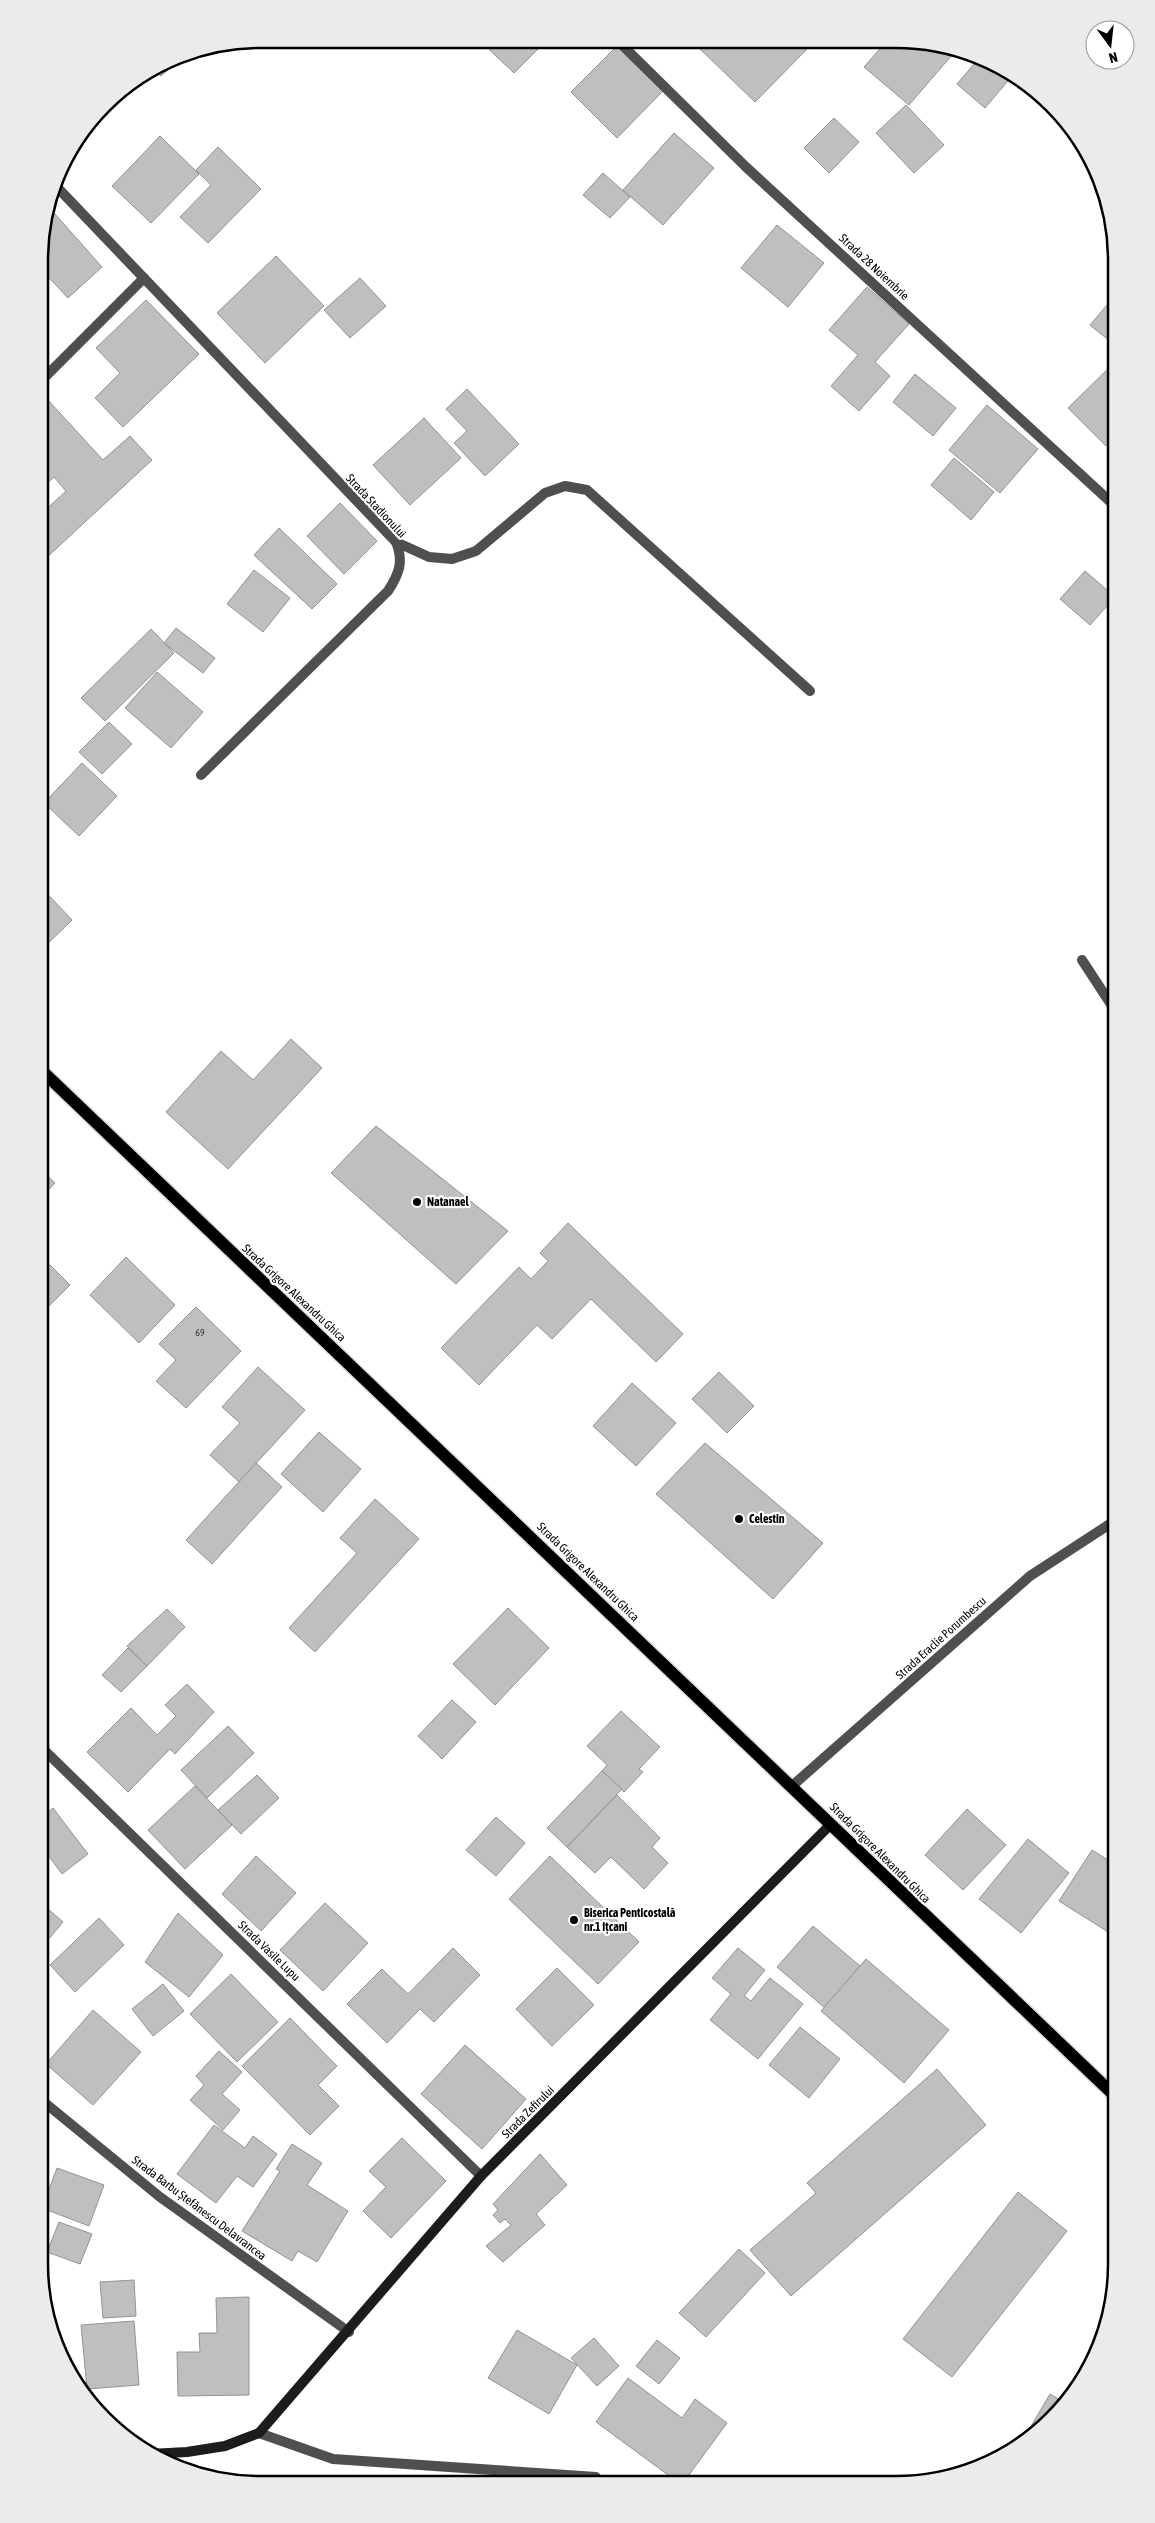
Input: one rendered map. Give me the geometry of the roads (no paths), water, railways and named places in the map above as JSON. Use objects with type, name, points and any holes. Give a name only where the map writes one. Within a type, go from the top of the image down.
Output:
[{"type":"main road","name":"Strada Grigore Alexandru Ghica","points":[[48,1077],[1108,2089]]},
{"type":"main road","name":"Strada Zefirului","points":[[165,2453],[188,2452],[226,2446],[259,2433],[349,2332],[481,2176],[832,1824]]},
{"type":"street","name":"Strada 28 Noiembrie","points":[[625,48],[746,167],[1108,500]]},
{"type":"street","name":"Strada Stadionului","points":[[59,190],[396,542],[401,556],[398,574],[388,591],[202,775]]},
{"type":"street","points":[[48,374],[144,278]]},
{"type":"street","points":[[396,542],[429,557],[452,559],[476,551],[545,492],[565,486],[588,490],[810,691]]},
{"type":"street","points":[[1082,960],[1108,1000]]},
{"type":"street","name":"Strada Eraclie Porumbescu","points":[[792,1786],[1030,1576],[1108,1525]]},
{"type":"street","name":"Strada Vasile Lupu","points":[[48,1755],[481,2176]]},
{"type":"street","name":"Strada Barbu Ștefănescu Delavrancea","points":[[48,2105],[160,2197],[349,2332]]},
{"type":"street","points":[[259,2433],[334,2459],[568,2476]]},
{"type":"place","name":"Natanael","points":[[417,1202]]},
{"type":"place","name":"Celestin","points":[[739,1519]]},
{"type":"place","name":"Biserica Penticostală nr.1 Ițcani","points":[[574,1920]]}]
